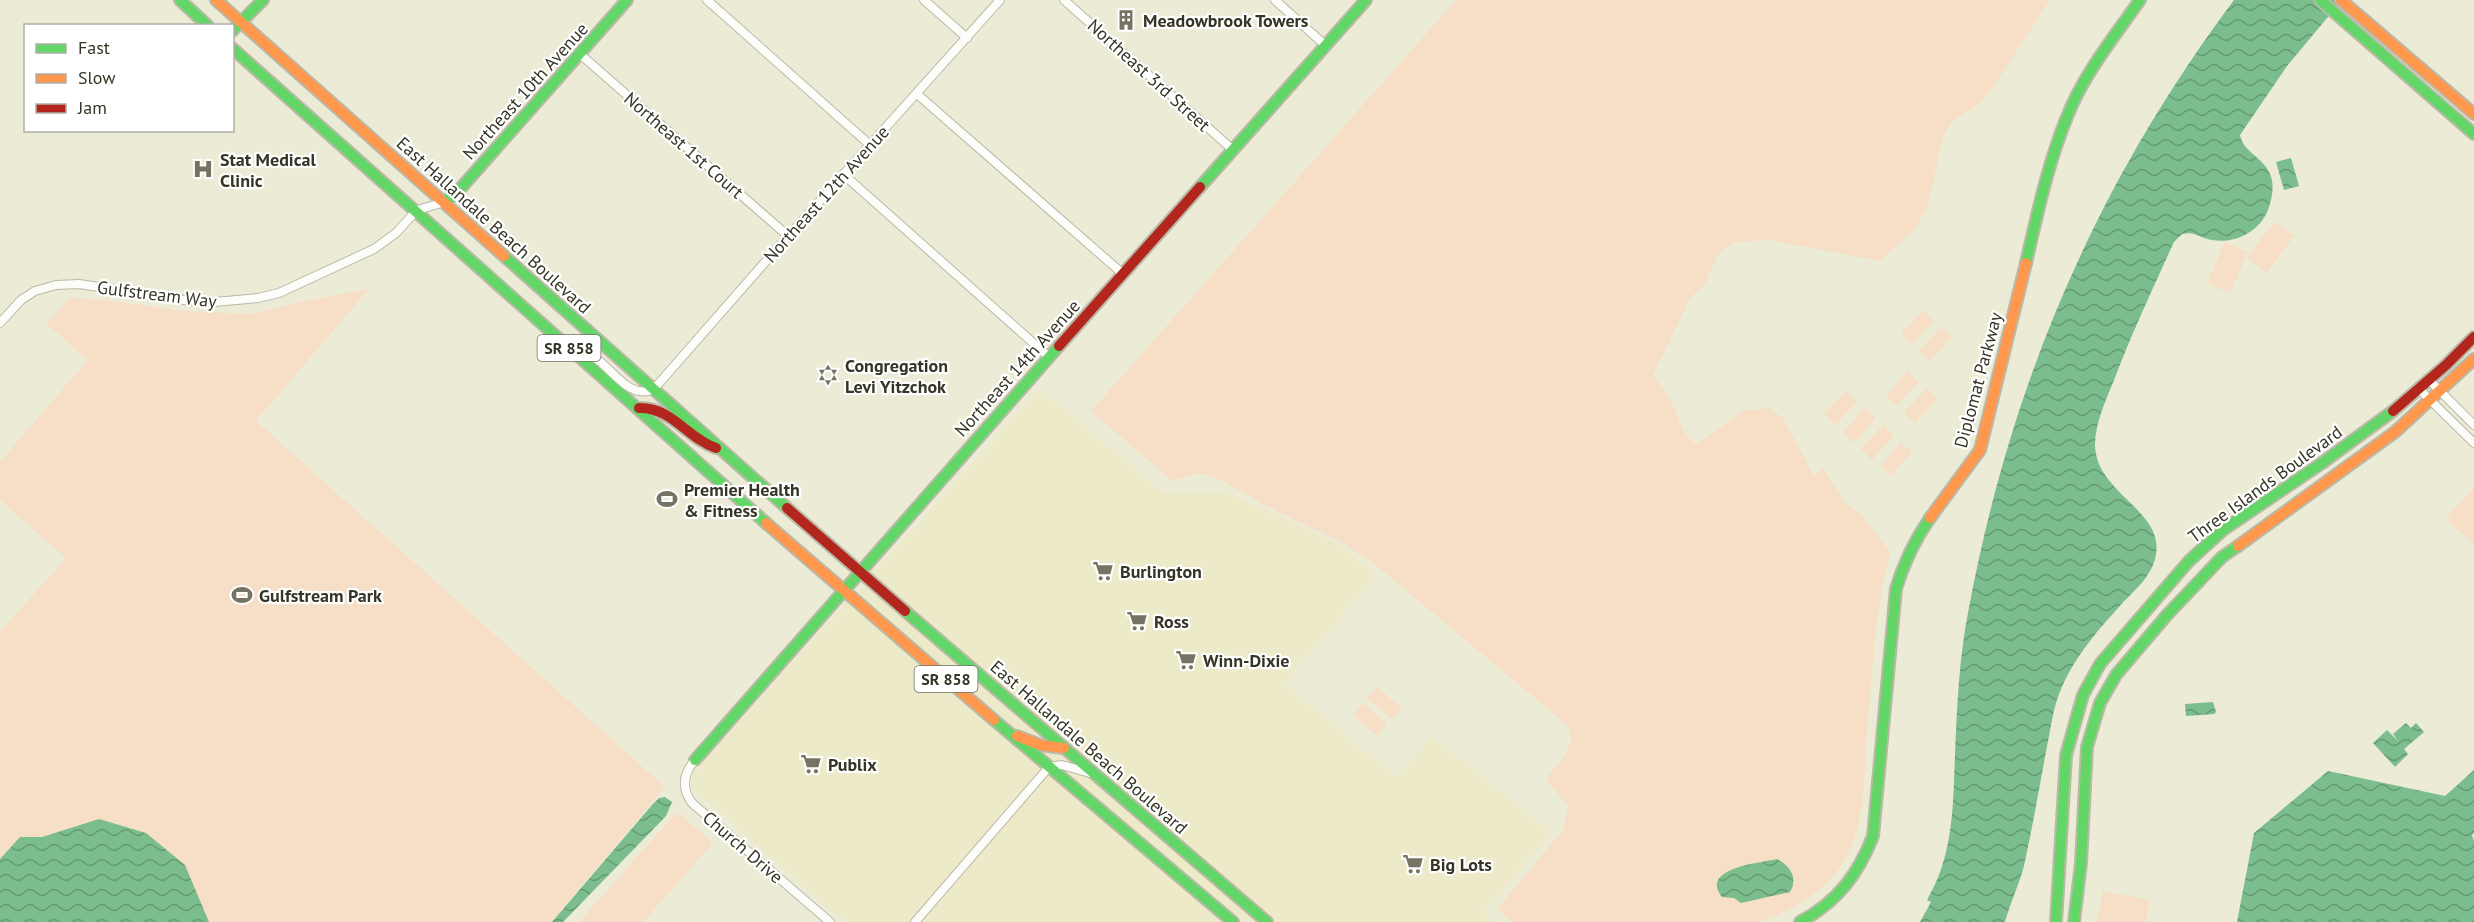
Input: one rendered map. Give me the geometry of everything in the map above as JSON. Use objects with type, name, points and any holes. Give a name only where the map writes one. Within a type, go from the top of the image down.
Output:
[{"type":"street","points":[[180,0],[206,24]]},
{"type":"street","name":"East Hallandale Beach Boulevard","points":[[216,0],[860,572],[1268,922]]},
{"type":"street","points":[[234,29],[262,0]]},
{"type":"street","name":"Northeast 10th Avenue","points":[[445,202],[461,188],[627,0]]},
{"type":"street","points":[[707,0],[869,144]]},
{"type":"street","points":[[924,0],[967,38]]},
{"type":"street","name":"Northeast 12th Avenue","points":[[654,389],[869,144],[917,94],[1000,0]]},
{"type":"street","name":"Northeast 3rd Street","points":[[1064,0],[1233,150]]},
{"type":"street","points":[[1275,0],[1326,46]]},
{"type":"street","name":"Northeast 14th Avenue","points":[[695,760],[1048,357],[1366,0]]},
{"type":"street","name":"Diplomat Parkway","points":[[1800,922],[1816,915],[1836,900],[1863,865],[1873,836],[1892,614],[1904,562],[1916,538],[1980,450],[2038,212],[2067,116],[2094,66],[2140,0]]},
{"type":"street","points":[[2320,0],[2474,134]]},
{"type":"street","points":[[2341,0],[2474,114]]},
{"type":"street","name":"SR 858","points":[[234,50],[843,591],[1233,922]]},
{"type":"street","name":"Northeast 1st Court","points":[[580,54],[788,236]]},
{"type":"street","points":[[917,94],[1123,274]]},
{"type":"street","points":[[843,174],[1048,357]]},
{"type":"street","points":[[417,210],[445,202]]},
{"type":"street","name":"Gulfstream Way","points":[[0,323],[21,300],[43,288],[56,285],[80,284],[204,303],[258,298],[279,293],[374,249],[396,233],[417,210]]},
{"type":"street","name":"Three Islands Boulevard","points":[[2056,922],[2066,755],[2082,695],[2100,664],[2200,549],[2223,530],[2382,420],[2430,381],[2474,337]]},
{"type":"street","points":[[572,351],[598,360],[634,391],[643,393],[654,389]]},
{"type":"street","name":"Three Islands Boulevard","points":[[2074,922],[2080,870],[2087,747],[2100,703],[2116,675],[2178,603],[2235,545],[2379,444],[2430,401],[2474,359]]},
{"type":"street","points":[[2430,381],[2474,425]]},
{"type":"street","points":[[2420,390],[2474,443]]},
{"type":"street","points":[[639,408],[649,406],[659,409],[701,443],[720,449]]},
{"type":"street","points":[[2200,549],[2214,564]]},
{"type":"street","points":[[2163,589],[2178,603]]},
{"type":"street","points":[[1008,732],[1040,745],[1064,748]]},
{"type":"street","name":"Church Drive","points":[[695,760],[689,768],[684,783],[685,791],[692,803],[830,922]]},
{"type":"street","points":[[915,922],[1049,767],[1062,765],[1098,776]]},
{"type":"shaded area","points":[[1456,0],[2050,0],[1993,87],[1978,105],[1952,121],[1942,139],[1928,207],[1915,229],[1880,261],[1769,240],[1734,242],[1717,256],[1705,284],[1690,298],[1653,375],[1670,400],[1685,432],[1697,444],[1743,411],[1769,408],[1783,418],[1814,476],[1823,468],[1846,505],[1860,513],[1890,552],[1875,642],[1863,799],[1851,847],[1836,872],[1818,891],[1786,911],[1761,922],[1512,922],[1497,909],[1563,830],[1568,806],[1546,779],[1565,755],[1572,737],[1567,725],[1372,562],[1339,541],[1218,479],[1199,473],[1172,481],[1091,411]]},
{"type":"shaded area","points":[[2274,222],[2294,236],[2267,273],[2247,258]]},
{"type":"shaded area","points":[[2225,242],[2248,252],[2230,293],[2207,283]]},
{"type":"shaded area","name":"Gulfstream Park","points":[[369,289],[256,421],[665,787],[551,922],[0,922],[0,632],[66,558],[0,500],[0,462],[88,360],[46,323],[71,298],[106,300],[184,311],[251,314]]},
{"type":"shaded area","points":[[1923,310],[1934,321],[1912,344],[1901,334]]},
{"type":"shaded area","points":[[1941,327],[1952,337],[1930,361],[1919,351]]},
{"type":"shaded area","points":[[1907,371],[1919,382],[1897,406],[1886,396]]},
{"type":"shaded area","points":[[1926,388],[1937,399],[1915,423],[1904,413]]},
{"type":"shaded area","points":[[1040,389],[1164,493],[1228,493],[1339,544],[1376,576],[1285,683],[1395,777],[1432,736],[1552,832],[1485,911],[1497,922],[850,922],[840,918],[690,786],[692,774]]},
{"type":"shaded area","points":[[1846,391],[1857,402],[1835,425],[1824,414]]},
{"type":"shaded area","points":[[1865,408],[1876,418],[1854,443],[1842,433]]},
{"type":"shaded area","points":[[1883,425],[1894,435],[1872,460],[1861,449]]},
{"type":"shaded area","points":[[1901,442],[1912,452],[1891,476],[1880,466]]},
{"type":"shaded area","points":[[2474,487],[2474,544],[2449,523],[2448,516]]},
{"type":"shaded area","points":[[1377,687],[1402,708],[1392,719],[1367,698]]},
{"type":"shaded area","points":[[1363,703],[1387,724],[1377,736],[1353,715]]},
{"type":"shaded area","points":[[677,812],[713,843],[643,922],[579,922]]},
{"type":"shaded area","points":[[2103,891],[2150,900],[2146,922],[2097,922]]},
{"type":"water","points":[[2234,0],[2342,0],[2287,66],[2240,135],[2245,146],[2263,163],[2272,178],[2272,197],[2264,218],[2259,225],[2237,238],[2221,241],[2187,233],[2182,234],[2174,242],[2104,404],[2095,437],[2099,463],[2107,478],[2144,517],[2153,531],[2157,547],[2153,565],[2147,576],[2101,627],[2084,649],[2063,684],[2052,719],[2024,866],[2005,922],[1920,922],[1931,902],[1927,900],[1942,865],[1950,829],[1959,683],[1968,613],[1986,529],[2008,447],[2034,368],[2065,291],[2100,216],[2140,142],[2184,70]]},
{"type":"water","points":[[2291,158],[2299,186],[2284,190],[2276,162]]},
{"type":"water","points":[[2213,702],[2216,712],[2214,714],[2186,716],[2185,704]]},
{"type":"water","points":[[2406,723],[2411,728],[2416,723],[2424,732],[2404,749],[2408,754],[2395,767],[2373,743],[2387,730],[2398,741],[2393,734]]},
{"type":"water","points":[[2474,770],[2474,833],[2472,835],[2474,841],[2474,922],[2237,922],[2254,833],[2328,771],[2445,796]]},
{"type":"water","points":[[665,797],[672,802],[666,816],[563,922],[552,922],[652,805],[659,798]]},
{"type":"water","points":[[99,819],[146,833],[185,865],[209,922],[0,922],[0,859],[20,837],[42,837]]},
{"type":"water","points":[[1777,859],[1792,873],[1793,882],[1790,892],[1741,903],[1734,898],[1722,897],[1717,887],[1718,879],[1725,873],[1746,865]]},
{"type":"traffic: fast","points":[[180,0],[206,24]]},
{"type":"traffic: fast","points":[[234,29],[263,0]]},
{"type":"traffic: fast","points":[[445,202],[461,188],[627,0]]},
{"type":"traffic: fast","points":[[1200,187],[1366,0]]},
{"type":"traffic: fast","points":[[2026,263],[2049,171],[2074,101],[2100,57],[2140,0]]},
{"type":"traffic: fast","points":[[2320,0],[2474,134]]},
{"type":"traffic: fast","points":[[234,50],[766,523]]},
{"type":"traffic: fast","points":[[504,256],[787,508]]},
{"type":"traffic: fast","points":[[695,760],[1059,346]]},
{"type":"traffic: fast","points":[[2056,922],[2066,755],[2083,695],[2100,664],[2189,561],[2223,530],[2322,463],[2393,411]]},
{"type":"traffic: fast","points":[[1800,922],[1825,906],[1845,886],[1860,863],[1873,836],[1896,589],[1910,552],[1930,518]]},
{"type":"traffic: fast","points":[[2074,922],[2081,863],[2087,747],[2100,703],[2116,675],[2167,615],[2222,557],[2238,546]]},
{"type":"traffic: fast","points":[[905,611],[1267,922]]},
{"type":"traffic: fast","points":[[994,720],[1233,922]]},
{"type":"traffic: slow","points":[[216,0],[504,256]]},
{"type":"traffic: slow","points":[[2341,0],[2474,114]]},
{"type":"traffic: slow","points":[[1930,518],[1980,450],[2026,263]]},
{"type":"traffic: slow","points":[[2238,546],[2395,432],[2474,359]]},
{"type":"traffic: slow","points":[[766,523],[994,720]]},
{"type":"traffic: slow","points":[[1017,736],[1040,745],[1064,748]]},
{"type":"traffic: jam","points":[[1059,346],[1200,187]]},
{"type":"traffic: jam","points":[[2393,411],[2474,337]]},
{"type":"traffic: jam","points":[[639,408],[661,412],[716,448]]},
{"type":"traffic: jam","points":[[787,508],[905,611]]},
{"type":"place","name":"Meadowbrook Towers","points":[[1126,20]]},
{"type":"place","name":"Stat Medical Clinic","points":[[203,169]]},
{"type":"place","name":"Congregation Levi Yitzchok","points":[[828,375]]},
{"type":"place","name":"Premier Health & Fitness","points":[[667,499]]},
{"type":"place","name":"Burlington","points":[[1103,571]]},
{"type":"place","name":"Gulfstream Park","points":[[242,595]]},
{"type":"place","name":"Ross","points":[[1137,621]]},
{"type":"place","name":"Winn-Dixie","points":[[1186,660]]},
{"type":"place","name":"Publix","points":[[811,764]]},
{"type":"place","name":"Big Lots","points":[[1413,864]]}]
